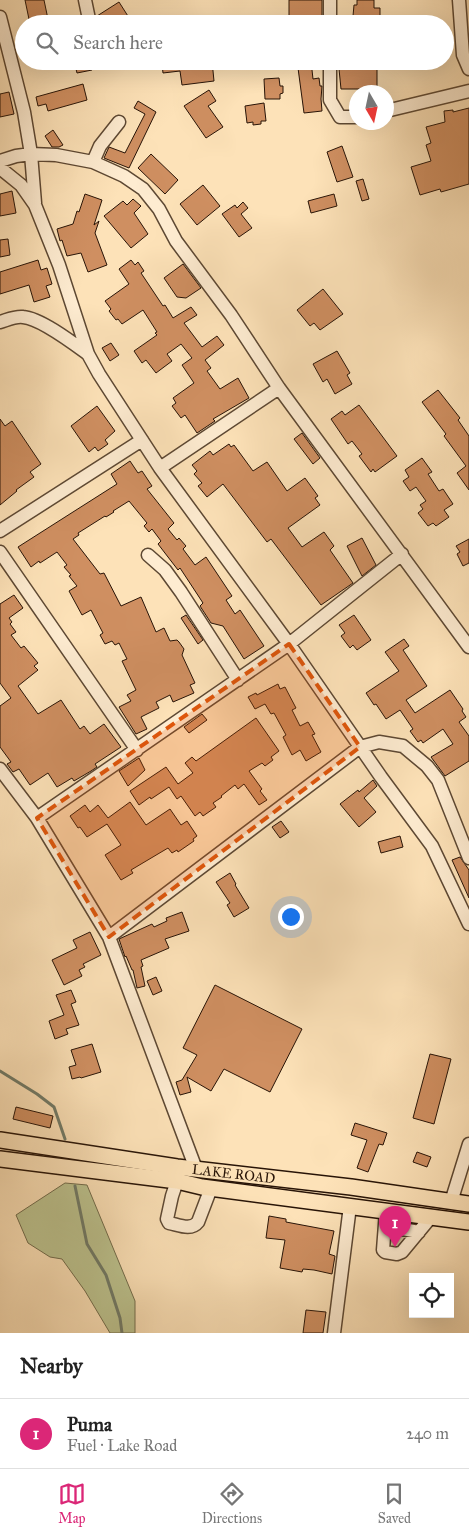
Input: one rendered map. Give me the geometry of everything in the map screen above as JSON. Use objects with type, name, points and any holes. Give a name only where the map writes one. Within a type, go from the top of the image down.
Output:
[{"type":"main road","name":"LAKE ROAD","points":[[0,1140],[196,1170],[351,1187],[469,1204]]},
{"type":"main road","name":"LAKE ROAD","points":[[0,1160],[350,1206],[385,1219],[431,1217],[469,1222]]},
{"type":"street","points":[[85,0],[88,15]]},
{"type":"street","points":[[330,0],[330,15]]},
{"type":"street","points":[[459,0],[463,55],[469,69]]},
{"type":"street","points":[[0,17],[22,103],[31,154],[35,205]]},
{"type":"street","points":[[330,70],[330,100],[340,117],[349,117]]},
{"type":"street","points":[[394,109],[469,91]]},
{"type":"street","points":[[93,162],[100,146],[119,122]]},
{"type":"street","points":[[0,161],[31,154],[93,162],[124,176],[143,189],[159,208],[176,241],[231,315],[279,388],[469,646]]},
{"type":"street","points":[[0,168],[21,185],[35,205],[58,265],[88,354],[99,374],[160,468],[289,644],[360,747],[432,846],[469,924]]},
{"type":"street","points":[[0,322],[22,316],[30,318],[88,354]]},
{"type":"street","points":[[160,468],[279,388]]},
{"type":"street","points":[[0,531],[142,440]]},
{"type":"street","points":[[0,552],[137,750]]},
{"type":"street","points":[[38,818],[289,644],[402,554]]},
{"type":"street","points":[[148,555],[165,570],[181,592],[238,680]]},
{"type":"street","points":[[108,937],[360,747],[379,742],[403,746],[427,766],[438,780],[469,858]]},
{"type":"street","points":[[0,769],[38,818],[108,937],[196,1170]]},
{"type":"street","points":[[451,1202],[469,1144]]},
{"type":"street","points":[[177,1182],[167,1219],[169,1223],[189,1228],[195,1226],[198,1222],[210,1188]]},
{"type":"street","points":[[334,1333],[350,1206]]},
{"type":"street","points":[[419,1232],[385,1219],[383,1250],[397,1254],[402,1252],[419,1232],[431,1217]]},
{"type":"highlighted area","points":[[289,644],[360,747],[109,937],[37,818]]},
{"type":"green space","points":[[65,1183],[87,1185],[135,1301],[135,1333],[110,1333],[85,1291],[62,1259],[50,1257],[28,1243],[16,1215]]},
{"type":"building","points":[[25,0],[44,0],[47,15],[28,15]]},
{"type":"building","points":[[289,0],[322,0],[322,15],[289,15]]},
{"type":"building","points":[[357,0],[374,0],[374,8],[380,8],[380,15],[353,15],[354,5],[357,5]]},
{"type":"building","points":[[119,2],[127,15],[99,15]]},
{"type":"building","points":[[76,70],[92,70],[77,73]]},
{"type":"building","points":[[163,70],[213,70],[214,81],[182,85],[180,71],[163,73]]},
{"type":"building","points":[[298,70],[312,70],[313,79],[319,78],[320,86],[322,86],[322,111],[304,113]]},
{"type":"building","points":[[339,70],[377,70],[377,85],[349,85],[349,89],[341,89]]},
{"type":"building","points":[[279,78],[280,86],[283,86],[283,93],[280,94],[280,99],[265,99],[264,79]]},
{"type":"building","points":[[83,84],[87,100],[48,111],[46,104],[38,106],[36,97]]},
{"type":"building","points":[[209,90],[216,101],[208,106],[223,127],[206,138],[184,106]]},
{"type":"building","points":[[9,92],[14,114],[0,117],[0,94]]},
{"type":"building","points":[[138,101],[156,112],[129,168],[104,158],[109,147],[125,153],[145,114],[134,108]]},
{"type":"building","points":[[264,103],[266,121],[253,125],[253,122],[247,123],[245,106]]},
{"type":"building","points":[[469,108],[469,184],[441,192],[440,189],[420,195],[411,167],[431,161],[426,145],[431,143],[426,127],[445,122],[444,111],[453,110],[453,112]]},
{"type":"building","points":[[53,130],[63,145],[59,147],[52,147],[45,136]]},
{"type":"building","points":[[342,146],[353,177],[337,182],[327,152]]},
{"type":"building","points":[[151,154],[178,180],[165,194],[138,168]]},
{"type":"building","points":[[363,179],[369,199],[362,201],[356,181]]},
{"type":"building","points":[[203,185],[220,206],[197,225],[180,204]]},
{"type":"building","points":[[12,191],[16,213],[0,216],[0,194]]},
{"type":"building","points":[[85,194],[102,200],[94,225],[99,221],[95,233],[107,265],[88,272],[81,253],[67,256],[57,229],[73,224]]},
{"type":"building","points":[[334,194],[337,206],[311,213],[308,201]]},
{"type":"building","points":[[133,199],[141,206],[134,213],[148,234],[131,248],[104,216],[123,201],[127,205]]},
{"type":"building","points":[[243,202],[248,208],[241,214],[252,228],[239,237],[222,214],[235,205],[237,208]]},
{"type":"building","points":[[8,239],[10,255],[0,257],[0,240]]},
{"type":"building","points":[[38,260],[41,270],[47,268],[52,284],[46,286],[50,297],[34,302],[29,285],[0,294],[0,272]]},
{"type":"building","points":[[131,260],[135,265],[138,262],[144,271],[141,273],[173,318],[191,307],[197,315],[184,323],[202,347],[217,336],[224,345],[205,360],[211,368],[207,371],[220,389],[238,378],[249,398],[213,419],[215,421],[197,433],[185,415],[181,418],[172,406],[176,403],[173,398],[194,383],[182,365],[192,358],[181,344],[167,354],[172,361],[156,373],[146,360],[142,363],[134,351],[157,335],[143,310],[122,324],[109,311],[111,309],[105,301],[129,284],[119,269]]},
{"type":"building","points":[[183,264],[201,288],[186,298],[177,297],[164,278]]},
{"type":"building","points":[[323,289],[343,314],[320,330],[314,323],[310,326],[297,310]]},
{"type":"building","points":[[111,343],[119,355],[110,361],[102,348]]},
{"type":"building","points":[[337,351],[350,373],[347,375],[352,384],[335,394],[327,379],[323,382],[313,364]]},
{"type":"building","points":[[438,390],[460,418],[458,420],[469,436],[469,490],[457,473],[466,466],[444,436],[446,434],[422,402]]},
{"type":"building","points":[[359,405],[397,456],[375,472],[373,469],[371,472],[359,456],[362,454],[352,441],[348,444],[331,419],[342,411],[345,415]]},
{"type":"building","points":[[97,406],[115,431],[105,440],[108,444],[98,451],[95,447],[89,452],[71,426]]},
{"type":"building","points":[[0,419],[5,426],[12,421],[41,464],[30,472],[34,477],[0,505]]},
{"type":"building","points":[[302,433],[320,458],[313,464],[294,439]]},
{"type":"building","points":[[229,444],[231,447],[234,445],[253,471],[267,462],[287,491],[305,478],[318,496],[315,498],[320,505],[288,528],[302,547],[324,532],[334,546],[330,550],[353,583],[321,605],[271,539],[267,542],[223,484],[207,497],[198,486],[202,483],[194,474],[197,471],[192,465],[210,451],[213,455]]},
{"type":"building","points":[[422,458],[432,472],[428,474],[439,491],[443,489],[453,504],[444,510],[449,517],[436,526],[433,523],[428,526],[418,513],[423,509],[420,505],[426,501],[416,487],[410,491],[403,481],[409,477],[405,470]]},
{"type":"building","points":[[130,461],[138,473],[142,471],[152,486],[147,489],[174,523],[168,529],[177,540],[179,538],[186,546],[183,549],[195,565],[206,557],[232,596],[226,600],[235,614],[240,610],[264,646],[244,659],[223,626],[211,623],[200,606],[203,603],[180,568],[178,570],[158,544],[161,541],[152,529],[149,532],[144,526],[147,523],[129,501],[78,533],[79,535],[73,539],[100,574],[104,573],[121,606],[141,597],[156,632],[164,628],[170,641],[177,640],[179,642],[184,649],[182,655],[195,683],[190,685],[194,693],[173,702],[170,695],[156,702],[159,708],[141,717],[147,729],[136,734],[119,707],[131,701],[127,695],[136,690],[122,661],[127,659],[119,643],[115,645],[112,641],[105,644],[100,635],[103,633],[91,610],[82,615],[69,591],[77,586],[64,567],[67,565],[57,552],[31,567],[18,547],[117,484],[111,474]]},
{"type":"building","points":[[362,538],[376,565],[362,576],[347,546]]},
{"type":"building","points":[[469,539],[469,563],[463,566],[457,554],[460,552],[456,546]]},
{"type":"building","points":[[14,595],[23,608],[9,618],[12,622],[10,624],[16,632],[11,635],[21,648],[24,646],[38,663],[34,666],[38,670],[18,686],[38,714],[61,700],[80,729],[84,726],[90,734],[104,724],[121,747],[95,764],[97,767],[91,771],[74,781],[72,778],[57,787],[48,773],[30,785],[19,769],[13,772],[7,764],[11,762],[0,747],[0,706],[11,698],[0,683],[0,604]]},
{"type":"building","points":[[186,615],[203,640],[198,644],[181,618]]},
{"type":"building","points":[[354,615],[371,640],[357,650],[353,645],[350,648],[341,636],[345,633],[339,625]]},
{"type":"building","points":[[404,639],[409,646],[403,650],[427,686],[406,700],[415,713],[450,690],[466,717],[459,722],[469,736],[469,761],[445,776],[431,757],[453,744],[443,729],[423,743],[421,740],[418,742],[410,731],[413,729],[400,710],[386,719],[366,693],[399,671],[385,652]]},
{"type":"building","points":[[278,684],[280,689],[285,687],[296,708],[292,710],[300,726],[308,722],[315,734],[312,735],[321,752],[306,761],[300,750],[292,755],[283,737],[286,735],[274,713],[271,714],[265,704],[255,709],[248,697],[256,693],[257,695]]},
{"type":"building","points":[[202,714],[207,720],[189,733],[184,727]]},
{"type":"building","points":[[256,718],[279,751],[271,757],[273,760],[265,766],[262,763],[249,771],[262,789],[260,791],[267,800],[259,805],[244,784],[238,789],[235,785],[213,803],[216,807],[203,816],[200,812],[195,816],[181,796],[177,799],[169,787],[139,805],[130,791],[166,767],[178,784],[193,773],[185,763],[192,757],[196,761]]},
{"type":"building","points":[[139,758],[145,770],[128,786],[119,771]]},
{"type":"building","points":[[373,780],[377,786],[364,798],[376,812],[359,827],[340,804]]},
{"type":"building","points":[[130,802],[146,825],[170,809],[181,825],[187,821],[197,836],[193,839],[194,841],[178,852],[177,850],[172,853],[168,848],[131,870],[133,873],[121,880],[105,855],[121,845],[107,824],[87,837],[70,816],[85,805],[90,812],[98,805],[108,818]]},
{"type":"building","points":[[281,821],[289,832],[280,838],[272,827]]},
{"type":"building","points":[[400,836],[403,847],[381,853],[378,842]]},
{"type":"building","points":[[460,857],[469,870],[469,898],[452,860]]},
{"type":"building","points":[[230,873],[249,908],[234,917],[227,905],[230,903],[216,882]]},
{"type":"building","points":[[182,912],[189,931],[165,939],[169,948],[141,960],[145,986],[137,988],[133,970],[125,957],[119,939],[152,924],[154,927],[167,921],[166,918]]},
{"type":"building","points":[[90,932],[101,955],[83,964],[85,967],[79,970],[82,976],[64,985],[52,960],[77,948],[73,940]]},
{"type":"building","points":[[156,977],[162,991],[153,995],[147,981]]},
{"type":"building","points":[[215,985],[302,1029],[270,1092],[224,1069],[211,1091],[187,1077],[191,1092],[180,1095],[176,1082],[182,1080],[197,1055],[183,1048]]},
{"type":"building","points":[[71,990],[76,1002],[71,1004],[79,1025],[66,1029],[68,1034],[55,1039],[49,1021],[64,1015],[56,995]]},
{"type":"building","points":[[92,1044],[101,1072],[72,1079],[69,1067],[76,1065],[71,1050]]},
{"type":"building","points":[[430,1054],[451,1059],[434,1124],[413,1118]]},
{"type":"building","points":[[16,1107],[53,1116],[50,1128],[13,1119]]},
{"type":"building","points":[[355,1123],[387,1133],[383,1145],[379,1144],[368,1172],[357,1168],[367,1140],[351,1135]]},
{"type":"building","points":[[417,1152],[431,1157],[427,1167],[413,1162]]},
{"type":"building","points":[[269,1216],[286,1219],[286,1222],[334,1231],[329,1254],[335,1256],[332,1274],[314,1270],[303,1269],[302,1272],[280,1268],[285,1240],[266,1238]]},
{"type":"building","points":[[306,1310],[326,1312],[323,1333],[303,1333]]},
{"type":"waterway","points":[[0,1071],[54,1107],[65,1139]]},
{"type":"waterway","points":[[75,1186],[87,1244],[106,1275],[120,1318],[122,1333]]},
{"type":"place","name":"Puma","points":[[395,1247]]}]
